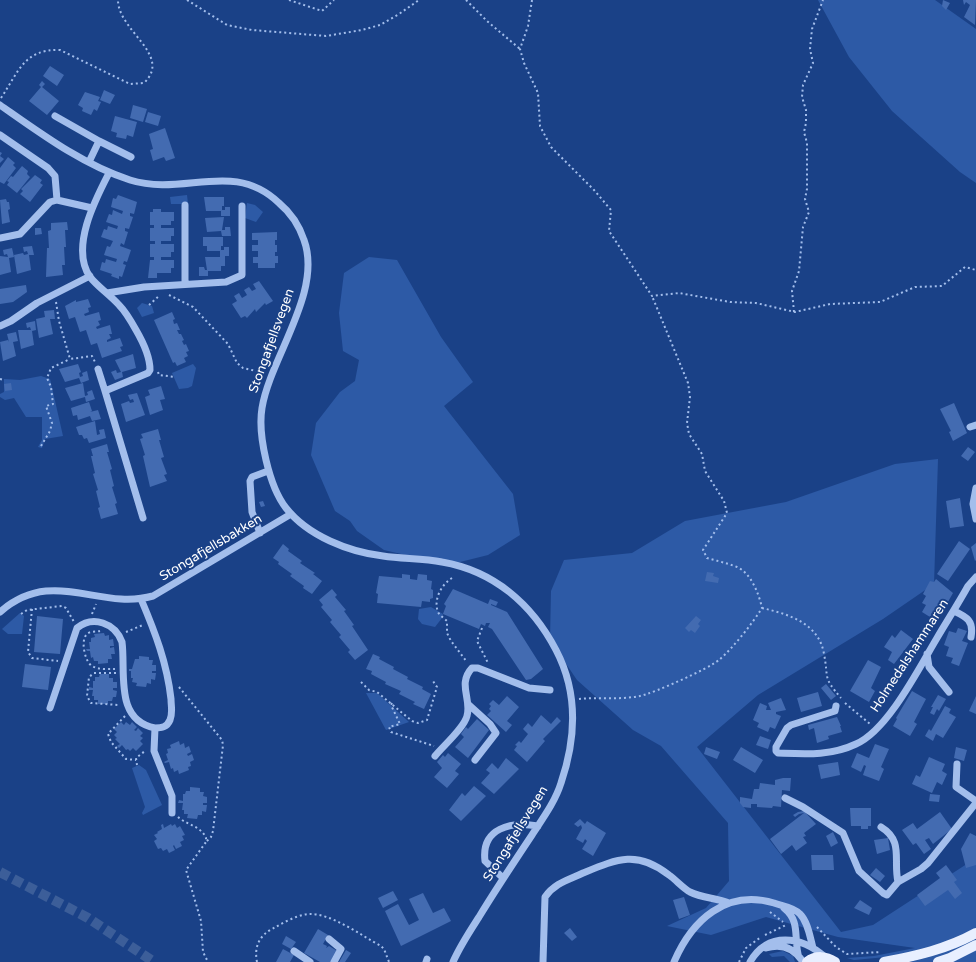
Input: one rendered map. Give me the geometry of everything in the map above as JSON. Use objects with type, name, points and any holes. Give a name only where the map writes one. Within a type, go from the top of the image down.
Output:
[{"type":"main road","points":[[884,962],[927,953],[963,940],[976,933]]},
{"type":"main road","points":[[938,962],[950,958],[976,945]]},
{"type":"main road","points":[[807,962],[814,958],[825,957],[835,962]]},
{"type":"street","name":"Stongafjellsvegen","points":[[0,105],[89,162],[109,173],[155,185],[228,180],[243,182],[258,187],[271,195],[293,217],[301,232],[308,256],[307,278],[296,314],[265,394],[262,407],[261,435],[268,471],[278,496],[291,514],[322,536],[354,550],[387,557],[442,561],[485,576],[509,590],[532,613],[549,638],[564,667],[572,699],[572,730],[568,760],[557,795],[538,826],[502,878],[453,962]]},
{"type":"street","points":[[54,116],[99,141],[131,156]]},
{"type":"street","points":[[0,135],[48,168],[55,176],[57,200]]},
{"type":"street","points":[[89,162],[99,141]]},
{"type":"street","points":[[105,391],[141,376],[150,370],[149,359],[139,335],[129,317],[90,276],[84,262],[83,241],[92,208],[109,173]]},
{"type":"street","points":[[0,238],[20,234],[43,207],[50,202],[57,200],[92,208]]},
{"type":"street","points":[[184,205],[185,283]]},
{"type":"street","points":[[107,293],[163,289],[185,283],[226,282],[242,275],[242,206]]},
{"type":"street","points":[[0,326],[11,321],[37,303],[90,276]]},
{"type":"street","points":[[98,369],[143,518]]},
{"type":"street","points":[[260,533],[252,512],[250,481],[252,477],[268,471]]},
{"type":"street","points":[[976,488],[973,504],[976,519]]},
{"type":"street","name":"Stongafjellsbakken","points":[[0,612],[17,600],[30,594],[56,589],[114,598],[141,599],[166,589],[291,514]]},
{"type":"street","name":"Holmedalshammaren","points":[[836,706],[836,711],[799,722],[787,728],[776,747],[776,751],[778,753],[806,754],[834,752],[857,744],[876,728],[889,716],[968,586],[976,577]]},
{"type":"street","points":[[50,708],[77,628],[89,621],[104,623],[120,635],[123,649],[124,692],[129,708],[142,723],[155,728],[164,727],[170,720],[172,715],[168,679],[162,651],[141,599]]},
{"type":"street","points":[[954,611],[966,617],[970,622],[973,630],[971,637]]},
{"type":"street","points":[[927,654],[929,667],[949,692]]},
{"type":"street","points":[[435,756],[467,717],[468,704],[464,686],[466,677],[472,668],[478,668],[529,688],[550,690]]},
{"type":"street","points":[[468,704],[490,724],[496,733],[475,760]]},
{"type":"street","points":[[155,728],[155,757],[172,796],[172,813]]},
{"type":"street","points":[[785,798],[843,833],[859,871],[882,893],[888,895],[898,882],[921,869],[928,863],[976,802],[956,787],[957,764]]},
{"type":"street","points":[[502,878],[485,861],[485,844],[491,836],[502,828],[517,824],[538,826]]},
{"type":"street","points":[[881,827],[890,832],[896,843],[896,872],[898,882]]},
{"type":"street","points":[[543,962],[545,897],[551,888],[562,881],[608,862],[629,858],[648,863],[668,874],[689,891],[728,903],[758,900],[794,910],[800,913],[805,923],[813,948]]},
{"type":"street","points":[[674,962],[684,940],[691,931],[705,917],[728,903]]},
{"type":"street","points":[[780,905],[790,913],[796,924],[795,940],[798,954],[803,962]]},
{"type":"street","points":[[329,939],[341,949],[334,962]]},
{"type":"street","points":[[750,962],[760,950],[773,941],[795,940],[813,948],[825,957]]},
{"type":"street","points":[[760,950],[775,946],[788,947],[798,954]]},
{"type":"street","points":[[294,951],[310,962]]},
{"type":"path","points":[[0,99],[29,57],[37,52],[48,50],[60,50],[130,84],[144,83],[152,72],[152,56],[121,16],[118,0]]},
{"type":"path","points":[[187,0],[227,25],[252,30],[326,36],[356,32],[380,25],[419,0]]},
{"type":"path","points":[[289,0],[322,11],[334,0]]},
{"type":"path","points":[[466,0],[487,22],[520,49],[524,63],[538,94],[540,126],[551,147],[594,190],[611,210],[609,231],[652,296],[688,383],[690,397],[687,423],[689,434],[702,454],[705,471],[724,501],[727,513],[703,550],[707,558],[739,567],[751,580],[760,596],[762,608],[754,621],[718,660],[687,677],[642,696],[572,699]]},
{"type":"path","points":[[520,49],[528,26],[532,0]]},
{"type":"path","points":[[794,312],[792,291],[799,271],[803,227],[809,212],[805,199],[807,189],[807,144],[804,132],[806,110],[802,97],[804,85],[812,63],[810,49],[812,29],[823,0]]},
{"type":"path","points":[[652,296],[679,292],[730,302],[756,303],[794,312],[830,304],[880,302],[915,287],[942,286],[964,267],[976,270]]},
{"type":"path","points":[[149,305],[163,289],[193,307],[228,344],[237,363],[243,368],[258,370],[266,373]]},
{"type":"path","points":[[55,299],[59,321],[70,359]]},
{"type":"path","points":[[41,446],[50,431],[52,423],[46,406],[53,404],[48,374],[50,368],[70,359],[92,356],[98,369]]},
{"type":"path","points":[[157,367],[159,375],[175,377]]},
{"type":"path","points":[[0,379],[4,380]]},
{"type":"path","points":[[452,578],[444,582],[441,587],[437,609],[439,614],[447,621],[447,633],[451,641],[472,668]]},
{"type":"path","points":[[89,621],[97,603]]},
{"type":"path","points":[[22,614],[27,610],[62,606],[66,608],[77,628]]},
{"type":"path","points":[[762,608],[786,613],[807,624],[817,635],[824,653],[828,683],[850,708],[876,728]]},
{"type":"path","points":[[32,609],[28,652],[32,658],[66,661]]},
{"type":"path","points":[[104,623],[99,632],[91,632],[85,636],[84,641],[86,660],[92,666],[97,668],[123,671]]},
{"type":"path","points":[[120,635],[145,624]]},
{"type":"path","points":[[482,628],[477,641],[494,674]]},
{"type":"path","points":[[123,671],[94,673],[89,677],[87,696],[91,703],[97,705],[129,708]]},
{"type":"path","points":[[168,679],[181,689],[222,740],[223,745],[224,753],[213,831],[211,837],[186,870],[201,921],[203,952],[208,962]]},
{"type":"path","points":[[361,682],[369,690],[377,692],[412,721],[418,723],[427,720],[437,687],[433,681]]},
{"type":"path","points":[[392,704],[391,705],[400,724],[389,728],[391,732],[442,748]]},
{"type":"path","points":[[129,708],[108,734],[109,739],[126,759],[136,760],[154,744]]},
{"type":"path","points":[[136,760],[137,766]]},
{"type":"path","points":[[172,813],[184,822],[198,827],[205,835],[206,842]]},
{"type":"path","points":[[770,912],[783,921],[785,925]]},
{"type":"path","points":[[257,962],[257,945],[263,935],[281,924],[309,914],[322,916],[336,922],[381,946],[384,949],[389,962]]},
{"type":"path","points":[[813,922],[836,947],[847,954],[881,952]]},
{"type":"shaded area","points":[[818,0],[935,0],[976,29],[976,183],[960,172],[892,111],[849,57]]},
{"type":"shaded area","points":[[187,195],[188,204],[171,204],[170,197]]},
{"type":"shaded area","points":[[247,203],[255,205],[263,212],[256,222],[245,218]]},
{"type":"shaded area","points":[[369,257],[397,260],[441,337],[473,382],[444,406],[513,494],[520,535],[488,555],[448,565],[384,550],[357,531],[350,521],[335,511],[311,455],[316,423],[340,392],[355,381],[359,360],[343,351],[339,313],[344,273]]},
{"type":"shaded area","points":[[142,303],[152,306],[154,313],[142,317],[137,308]]},
{"type":"shaded area","points":[[193,364],[196,368],[192,386],[179,389],[172,373]]},
{"type":"shaded area","points":[[41,376],[50,379],[63,436],[45,439],[42,448],[38,447],[42,440],[42,417],[26,417],[14,398],[5,400],[0,397],[0,394],[4,392],[4,379],[20,380]]},
{"type":"shaded area","points":[[938,459],[934,584],[883,619],[758,695],[697,747],[841,932],[873,925],[976,858],[976,962],[910,962],[925,958],[886,957],[854,960],[847,958],[874,956],[915,948],[838,937],[766,917],[711,935],[667,926],[706,908],[729,881],[728,823],[661,746],[633,730],[577,680],[550,640],[551,591],[564,560],[632,553],[685,521],[786,502],[895,464]]},
{"type":"shaded area","points":[[431,607],[443,614],[442,618],[435,627],[422,624],[418,619],[419,609]]},
{"type":"shaded area","points":[[20,613],[24,616],[22,634],[8,634],[2,629]]},
{"type":"shaded area","points":[[366,693],[377,693],[409,722],[386,730]]},
{"type":"shaded area","points":[[139,765],[146,770],[162,805],[143,815],[142,813],[145,807],[132,768]]},
{"type":"shaded area","points":[[783,951],[793,956],[795,962],[790,962],[784,956],[772,957],[769,954]]},
{"type":"building","points":[[943,0],[950,3],[946,10],[942,6]]},
{"type":"building","points":[[963,0],[976,0],[975,25],[964,17],[970,5],[966,2],[964,5]]},
{"type":"building","points":[[50,66],[64,75],[57,86],[43,76]]},
{"type":"building","points":[[42,81],[45,84],[42,87],[59,101],[47,115],[29,101],[41,87],[39,85]]},
{"type":"building","points":[[104,90],[115,95],[110,104],[100,100]]},
{"type":"building","points":[[85,92],[100,97],[98,101],[101,102],[97,111],[94,109],[91,115],[82,111],[83,108],[78,105]]},
{"type":"building","points":[[133,105],[147,109],[143,122],[130,118]]},
{"type":"building","points":[[148,112],[161,116],[158,126],[145,122]]},
{"type":"building","points":[[115,116],[137,122],[133,137],[127,135],[126,139],[116,137],[117,133],[111,131]]},
{"type":"building","points":[[165,128],[175,158],[166,161],[164,157],[153,161],[150,150],[153,149],[149,134]]},
{"type":"building","points":[[0,156],[4,159],[0,163]]},
{"type":"building","points":[[8,157],[15,163],[13,165],[16,168],[4,184],[0,182],[0,168]]},
{"type":"building","points":[[22,166],[28,171],[27,174],[30,177],[17,193],[7,185],[9,182],[7,181],[11,176],[13,177]]},
{"type":"building","points":[[35,175],[42,180],[40,183],[43,185],[30,202],[20,194],[23,191],[21,189]]},
{"type":"building","points":[[118,195],[137,202],[134,214],[130,213],[130,216],[133,217],[129,229],[125,228],[125,231],[128,232],[124,245],[121,243],[120,246],[131,250],[127,262],[124,261],[123,264],[126,265],[122,277],[119,276],[119,279],[111,276],[112,274],[100,270],[102,262],[105,263],[106,259],[116,262],[117,259],[104,255],[107,246],[110,247],[113,241],[101,237],[104,229],[107,230],[108,226],[117,229],[118,226],[106,222],[109,214],[112,215],[113,210],[122,214],[123,211],[111,207],[113,198],[116,199]]},
{"type":"building","points":[[204,197],[224,197],[224,206],[222,206],[222,210],[225,210],[225,207],[230,207],[230,216],[221,216],[221,211],[206,211]]},
{"type":"building","points":[[6,199],[7,202],[9,202],[10,209],[8,210],[10,222],[2,224],[0,200]]},
{"type":"building","points":[[153,209],[161,209],[161,212],[174,212],[174,221],[171,221],[171,225],[161,225],[161,228],[174,228],[174,236],[171,236],[171,241],[161,241],[161,244],[174,244],[174,252],[171,252],[171,257],[161,257],[161,260],[174,260],[174,268],[171,268],[171,273],[157,273],[157,278],[148,278],[150,260],[154,260],[154,257],[150,257],[150,244],[155,244],[155,241],[150,241],[150,228],[154,228],[154,225],[150,225],[150,212],[153,212]]},
{"type":"building","points":[[224,217],[222,230],[225,230],[225,227],[230,227],[231,236],[222,236],[221,231],[207,232],[205,218]]},
{"type":"building","points":[[67,222],[68,230],[65,230],[66,247],[64,247],[65,265],[62,265],[63,275],[46,277],[47,248],[49,248],[48,231],[51,230],[51,223]]},
{"type":"building","points":[[35,228],[41,228],[42,234],[35,235]]},
{"type":"building","points":[[277,232],[277,240],[275,240],[275,245],[277,245],[277,252],[275,252],[275,256],[278,256],[278,263],[275,263],[275,268],[258,268],[258,263],[253,263],[253,257],[258,257],[258,251],[252,251],[252,245],[258,245],[258,240],[252,240],[252,233]]},
{"type":"building","points":[[203,237],[223,237],[223,246],[221,246],[221,250],[224,250],[224,247],[229,247],[229,256],[225,256],[225,266],[221,266],[221,271],[208,271],[208,276],[199,276],[199,267],[204,267],[205,270],[207,270],[205,257],[220,257],[220,251],[207,251],[207,246],[203,246]]},
{"type":"building","points":[[32,246],[34,255],[29,255],[31,270],[17,274],[14,255],[23,253],[24,255],[28,254],[27,251],[24,252],[23,247]]},
{"type":"building","points":[[12,248],[14,257],[9,258],[11,272],[0,275],[0,256],[8,257],[7,254],[4,255],[3,250]]},
{"type":"building","points":[[259,281],[273,301],[266,305],[265,303],[256,312],[255,309],[247,318],[245,316],[241,318],[232,304],[237,301],[234,296],[239,293],[242,298],[247,295],[244,290],[249,287],[252,291],[256,289],[253,284]]},
{"type":"building","points":[[26,285],[27,292],[13,302],[0,304],[0,289]]},
{"type":"building","points":[[88,299],[91,307],[88,308],[89,312],[84,314],[85,316],[99,312],[101,320],[98,321],[100,325],[96,327],[97,329],[110,325],[112,334],[109,334],[111,338],[107,340],[107,342],[120,338],[123,346],[120,347],[122,351],[102,358],[97,343],[91,345],[86,330],[80,332],[75,317],[69,319],[65,306],[76,300],[76,302]]},
{"type":"building","points":[[54,310],[55,319],[50,319],[53,334],[39,338],[36,319],[45,317],[44,311]]},
{"type":"building","points":[[172,312],[175,319],[173,320],[174,324],[177,323],[180,330],[177,330],[179,334],[181,334],[184,340],[182,341],[184,345],[186,344],[189,351],[186,352],[188,356],[184,358],[186,362],[177,366],[175,362],[173,363],[154,320]]},
{"type":"building","points":[[35,321],[36,330],[32,331],[34,345],[21,349],[18,330],[31,330],[30,327],[27,328],[26,323]]},
{"type":"building","points":[[16,332],[18,341],[13,342],[16,356],[3,361],[0,342],[8,340],[9,342],[7,334]]},
{"type":"building","points":[[133,354],[136,368],[122,372],[123,377],[115,380],[111,372],[116,370],[117,373],[121,372],[115,360]]},
{"type":"building","points":[[78,364],[81,372],[79,373],[80,377],[83,376],[82,373],[87,371],[89,380],[81,383],[79,378],[65,382],[59,369]]},
{"type":"building","points":[[11,383],[12,390],[5,391],[4,384]]},
{"type":"building","points":[[83,383],[85,396],[88,395],[87,392],[92,390],[95,399],[86,402],[85,397],[71,401],[65,388]]},
{"type":"building","points":[[161,386],[165,399],[160,400],[163,410],[150,415],[145,397],[150,395],[148,390]]},
{"type":"building","points":[[137,393],[145,415],[126,422],[121,404],[129,401],[130,403],[134,402],[133,399],[130,400],[128,395]]},
{"type":"building","points":[[89,402],[92,411],[90,412],[98,410],[101,419],[92,421],[90,416],[78,420],[77,415],[73,416],[71,408]]},
{"type":"building","points":[[954,403],[967,433],[953,441],[949,432],[951,431],[940,409]]},
{"type":"building","points":[[95,421],[97,435],[100,434],[99,430],[104,429],[106,438],[89,443],[87,438],[84,439],[82,435],[79,435],[76,427]]},
{"type":"building","points":[[158,429],[161,440],[159,440],[164,457],[161,458],[167,474],[164,475],[167,481],[150,487],[143,456],[145,455],[140,439],[143,438],[141,434]]},
{"type":"building","points":[[107,444],[109,452],[107,452],[112,469],[110,470],[114,486],[112,487],[117,503],[115,504],[118,514],[101,519],[96,491],[98,490],[93,474],[95,473],[91,449]]},
{"type":"building","points":[[968,447],[975,452],[968,461],[961,456]]},
{"type":"building","points":[[960,498],[964,526],[950,528],[946,501]]},
{"type":"building","points":[[263,501],[265,506],[261,507],[259,502]]},
{"type":"building","points":[[959,541],[970,549],[948,581],[937,574]]},
{"type":"building","points":[[976,543],[976,560],[975,561],[971,547]]},
{"type":"building","points":[[283,544],[289,549],[288,551],[302,561],[300,563],[315,573],[313,574],[322,581],[312,594],[290,576],[292,574],[278,564],[279,562],[273,558]]},
{"type":"building","points":[[707,572],[714,573],[713,576],[719,578],[718,583],[705,581]]},
{"type":"building","points":[[402,574],[410,575],[410,579],[417,580],[418,574],[427,575],[427,580],[432,581],[431,589],[433,590],[433,598],[430,599],[430,602],[422,601],[421,607],[377,603],[378,594],[376,593],[379,576],[402,578]]},
{"type":"building","points":[[936,579],[953,593],[945,607],[942,605],[937,612],[932,614],[930,617],[922,612],[926,605],[922,603],[926,596],[923,594],[930,581],[934,582]]},
{"type":"building","points":[[332,589],[337,595],[335,597],[346,610],[344,611],[354,625],[352,626],[368,650],[355,660],[348,652],[350,650],[339,637],[341,635],[330,622],[332,620],[321,607],[323,605],[319,600]]},
{"type":"building","points":[[453,589],[488,604],[490,599],[498,602],[496,606],[491,605],[507,612],[543,669],[531,679],[526,680],[492,629],[488,627],[490,623],[486,623],[485,626],[481,624],[479,629],[443,614],[446,606],[444,604]]},
{"type":"building","points":[[37,616],[63,619],[60,654],[34,652]]},
{"type":"building","points":[[696,616],[701,620],[698,624],[700,626],[695,633],[691,630],[689,632],[685,628]]},
{"type":"building","points":[[958,628],[967,631],[962,641],[968,643],[959,666],[951,663],[953,658],[946,656],[949,647],[944,645],[949,631],[956,633]]},
{"type":"building","points":[[901,630],[913,639],[894,664],[888,660],[892,652],[884,647],[892,635],[895,638]]},
{"type":"building","points":[[104,633],[105,636],[109,635],[109,640],[113,639],[114,646],[110,646],[110,648],[114,647],[115,654],[111,654],[112,659],[108,659],[108,663],[98,664],[98,661],[94,661],[93,657],[91,658],[90,651],[87,651],[86,649],[90,649],[89,642],[91,642],[91,638],[95,637],[94,634]]},
{"type":"building","points":[[373,654],[380,657],[379,659],[394,667],[393,669],[408,677],[407,679],[423,687],[422,689],[431,694],[424,709],[413,704],[415,702],[399,694],[401,691],[385,684],[386,682],[371,674],[372,671],[366,669]]},
{"type":"building","points":[[139,656],[149,657],[149,660],[153,660],[152,665],[156,665],[156,671],[152,671],[152,673],[156,673],[155,680],[151,679],[151,684],[147,683],[146,687],[136,686],[137,683],[132,682],[133,678],[131,678],[131,671],[129,671],[129,669],[132,669],[135,659],[139,659]]},
{"type":"building","points":[[868,660],[881,667],[871,688],[875,691],[869,702],[850,691]]},
{"type":"building","points":[[25,664],[51,667],[48,690],[22,687]]},
{"type":"building","points":[[100,674],[109,674],[109,678],[113,678],[113,682],[117,682],[117,688],[113,688],[113,690],[117,691],[116,697],[113,697],[112,701],[108,701],[108,704],[98,704],[98,700],[94,700],[94,696],[92,696],[93,690],[89,690],[89,687],[93,688],[93,681],[95,681],[95,677],[99,677]]},
{"type":"building","points":[[826,684],[836,696],[831,700],[821,688]]},
{"type":"building","points":[[912,691],[926,699],[914,722],[917,724],[910,736],[893,726]]},
{"type":"building","points":[[818,692],[822,706],[801,712],[797,698]]},
{"type":"building","points":[[938,695],[946,699],[939,711],[937,709],[934,715],[930,713],[933,707],[931,707]]},
{"type":"building","points":[[507,696],[519,707],[507,721],[512,725],[506,732],[487,715],[491,711],[489,709],[491,706],[489,704],[493,700],[499,705]]},
{"type":"building","points":[[976,696],[976,714],[969,711]]},
{"type":"building","points":[[781,698],[786,710],[776,712],[776,714],[781,716],[775,729],[770,727],[768,732],[757,727],[759,723],[753,720],[760,703],[767,706],[766,710],[771,710],[768,703]]},
{"type":"building","points":[[945,706],[951,709],[949,713],[956,717],[943,738],[936,734],[933,741],[925,736],[929,729],[931,731]]},
{"type":"building","points":[[541,715],[551,724],[557,717],[561,721],[543,739],[545,741],[527,762],[514,750],[517,746],[515,745],[519,741],[521,743],[528,734],[523,729],[528,723],[532,727]]},
{"type":"building","points":[[837,717],[842,732],[828,736],[829,739],[817,743],[814,728],[809,730],[808,725]]},
{"type":"building","points":[[477,719],[489,730],[468,758],[455,747],[464,737],[461,734],[466,727],[468,729]]},
{"type":"building","points":[[121,722],[124,725],[126,722],[130,725],[132,722],[137,727],[134,730],[136,731],[138,728],[143,733],[140,736],[143,738],[140,741],[143,744],[136,751],[133,748],[130,751],[128,749],[126,750],[122,745],[119,748],[117,746],[120,744],[115,739],[117,738],[114,735],[117,732],[114,729]]},
{"type":"building","points":[[760,736],[771,740],[768,749],[756,745]]},
{"type":"building","points":[[179,741],[180,745],[184,743],[185,748],[189,746],[191,752],[187,754],[188,756],[192,754],[194,760],[190,762],[191,766],[188,767],[189,770],[179,774],[178,770],[174,772],[173,768],[171,769],[169,762],[164,762],[168,760],[166,754],[168,753],[167,749],[171,748],[170,745]]},
{"type":"building","points":[[875,744],[889,749],[881,767],[884,769],[879,781],[863,775],[866,766],[864,765],[861,772],[851,767],[857,753],[869,758]]},
{"type":"building","points":[[706,747],[720,752],[717,759],[704,754]]},
{"type":"building","points":[[741,747],[763,760],[755,773],[733,760]]},
{"type":"building","points":[[956,747],[967,750],[964,761],[954,758]]},
{"type":"building","points":[[448,753],[461,764],[455,771],[459,774],[447,788],[434,777],[442,768],[437,762],[443,755],[445,757]]},
{"type":"building","points":[[929,757],[945,764],[942,771],[947,774],[942,785],[937,782],[932,793],[912,784],[916,775],[920,777]]},
{"type":"building","points":[[506,758],[519,769],[494,794],[481,783],[490,773],[486,770],[492,763],[498,769]]},
{"type":"building","points":[[838,762],[840,775],[821,779],[818,765]]},
{"type":"building","points":[[791,778],[790,791],[782,790],[781,807],[757,807],[757,804],[751,804],[751,808],[743,807],[740,803],[740,797],[752,799],[754,789],[759,789],[760,783],[775,785],[775,780]]},
{"type":"building","points":[[474,786],[486,796],[461,821],[449,810],[462,793],[465,796]]},
{"type":"building","points":[[190,787],[200,788],[200,792],[204,792],[203,796],[207,797],[207,803],[203,803],[203,805],[207,805],[206,812],[202,811],[202,815],[198,815],[197,819],[187,818],[188,814],[184,814],[184,810],[182,810],[183,803],[178,803],[179,800],[183,801],[183,794],[185,794],[186,791],[190,791]]},
{"type":"building","points":[[930,794],[940,795],[939,802],[929,801]]},
{"type":"building","points":[[850,808],[871,808],[871,826],[868,826],[868,829],[861,829],[861,826],[851,826]]},
{"type":"building","points":[[804,811],[816,824],[804,833],[806,836],[803,837],[807,843],[796,851],[792,845],[781,854],[770,839],[804,813],[795,817],[793,815]]},
{"type":"building","points":[[940,812],[952,829],[933,844],[929,838],[925,840],[931,849],[924,854],[916,843],[913,845],[902,830],[913,823],[917,829]]},
{"type":"building","points":[[580,819],[585,824],[587,821],[606,833],[593,856],[582,849],[587,841],[585,839],[583,843],[576,839],[582,828],[581,825],[578,827],[574,824]]},
{"type":"building","points":[[163,824],[164,828],[171,824],[172,826],[175,824],[177,828],[180,826],[185,835],[182,836],[184,840],[180,842],[182,846],[176,849],[174,845],[175,850],[169,853],[167,849],[163,851],[161,848],[158,849],[154,841],[157,839],[154,835],[162,829],[161,825]]},
{"type":"building","points":[[833,832],[838,843],[831,847],[826,836]]},
{"type":"building","points":[[970,833],[976,836],[976,865],[966,868],[961,849]]},
{"type":"building","points":[[888,838],[890,850],[877,854],[874,840]]},
{"type":"building","points":[[811,855],[833,855],[834,870],[812,870]]},
{"type":"building","points":[[946,865],[957,880],[954,882],[962,893],[955,899],[948,890],[925,906],[917,895],[940,878],[936,873]]},
{"type":"building","points":[[876,868],[885,876],[880,882],[870,875]]},
{"type":"building","points":[[393,891],[398,900],[383,908],[378,898]]},
{"type":"building","points":[[423,893],[433,913],[444,908],[451,921],[401,946],[385,911],[398,904],[409,925],[419,920],[409,899]]},
{"type":"building","points":[[684,897],[690,915],[679,919],[673,900]]},
{"type":"building","points":[[860,900],[872,908],[869,915],[854,908]]},
{"type":"building","points":[[570,928],[577,937],[572,941],[564,933]]},
{"type":"building","points":[[318,929],[328,935],[323,944],[327,946],[326,948],[329,946],[339,952],[334,962],[320,962],[304,953]]},
{"type":"building","points":[[286,936],[296,942],[291,949],[282,944]]},
{"type":"building","points":[[283,949],[294,955],[290,962],[276,962]]},
{"type":"building","points":[[346,950],[351,953],[345,962],[339,962]]},
{"type":"tunnel","points":[[0,872],[88,918],[154,962]]}]
